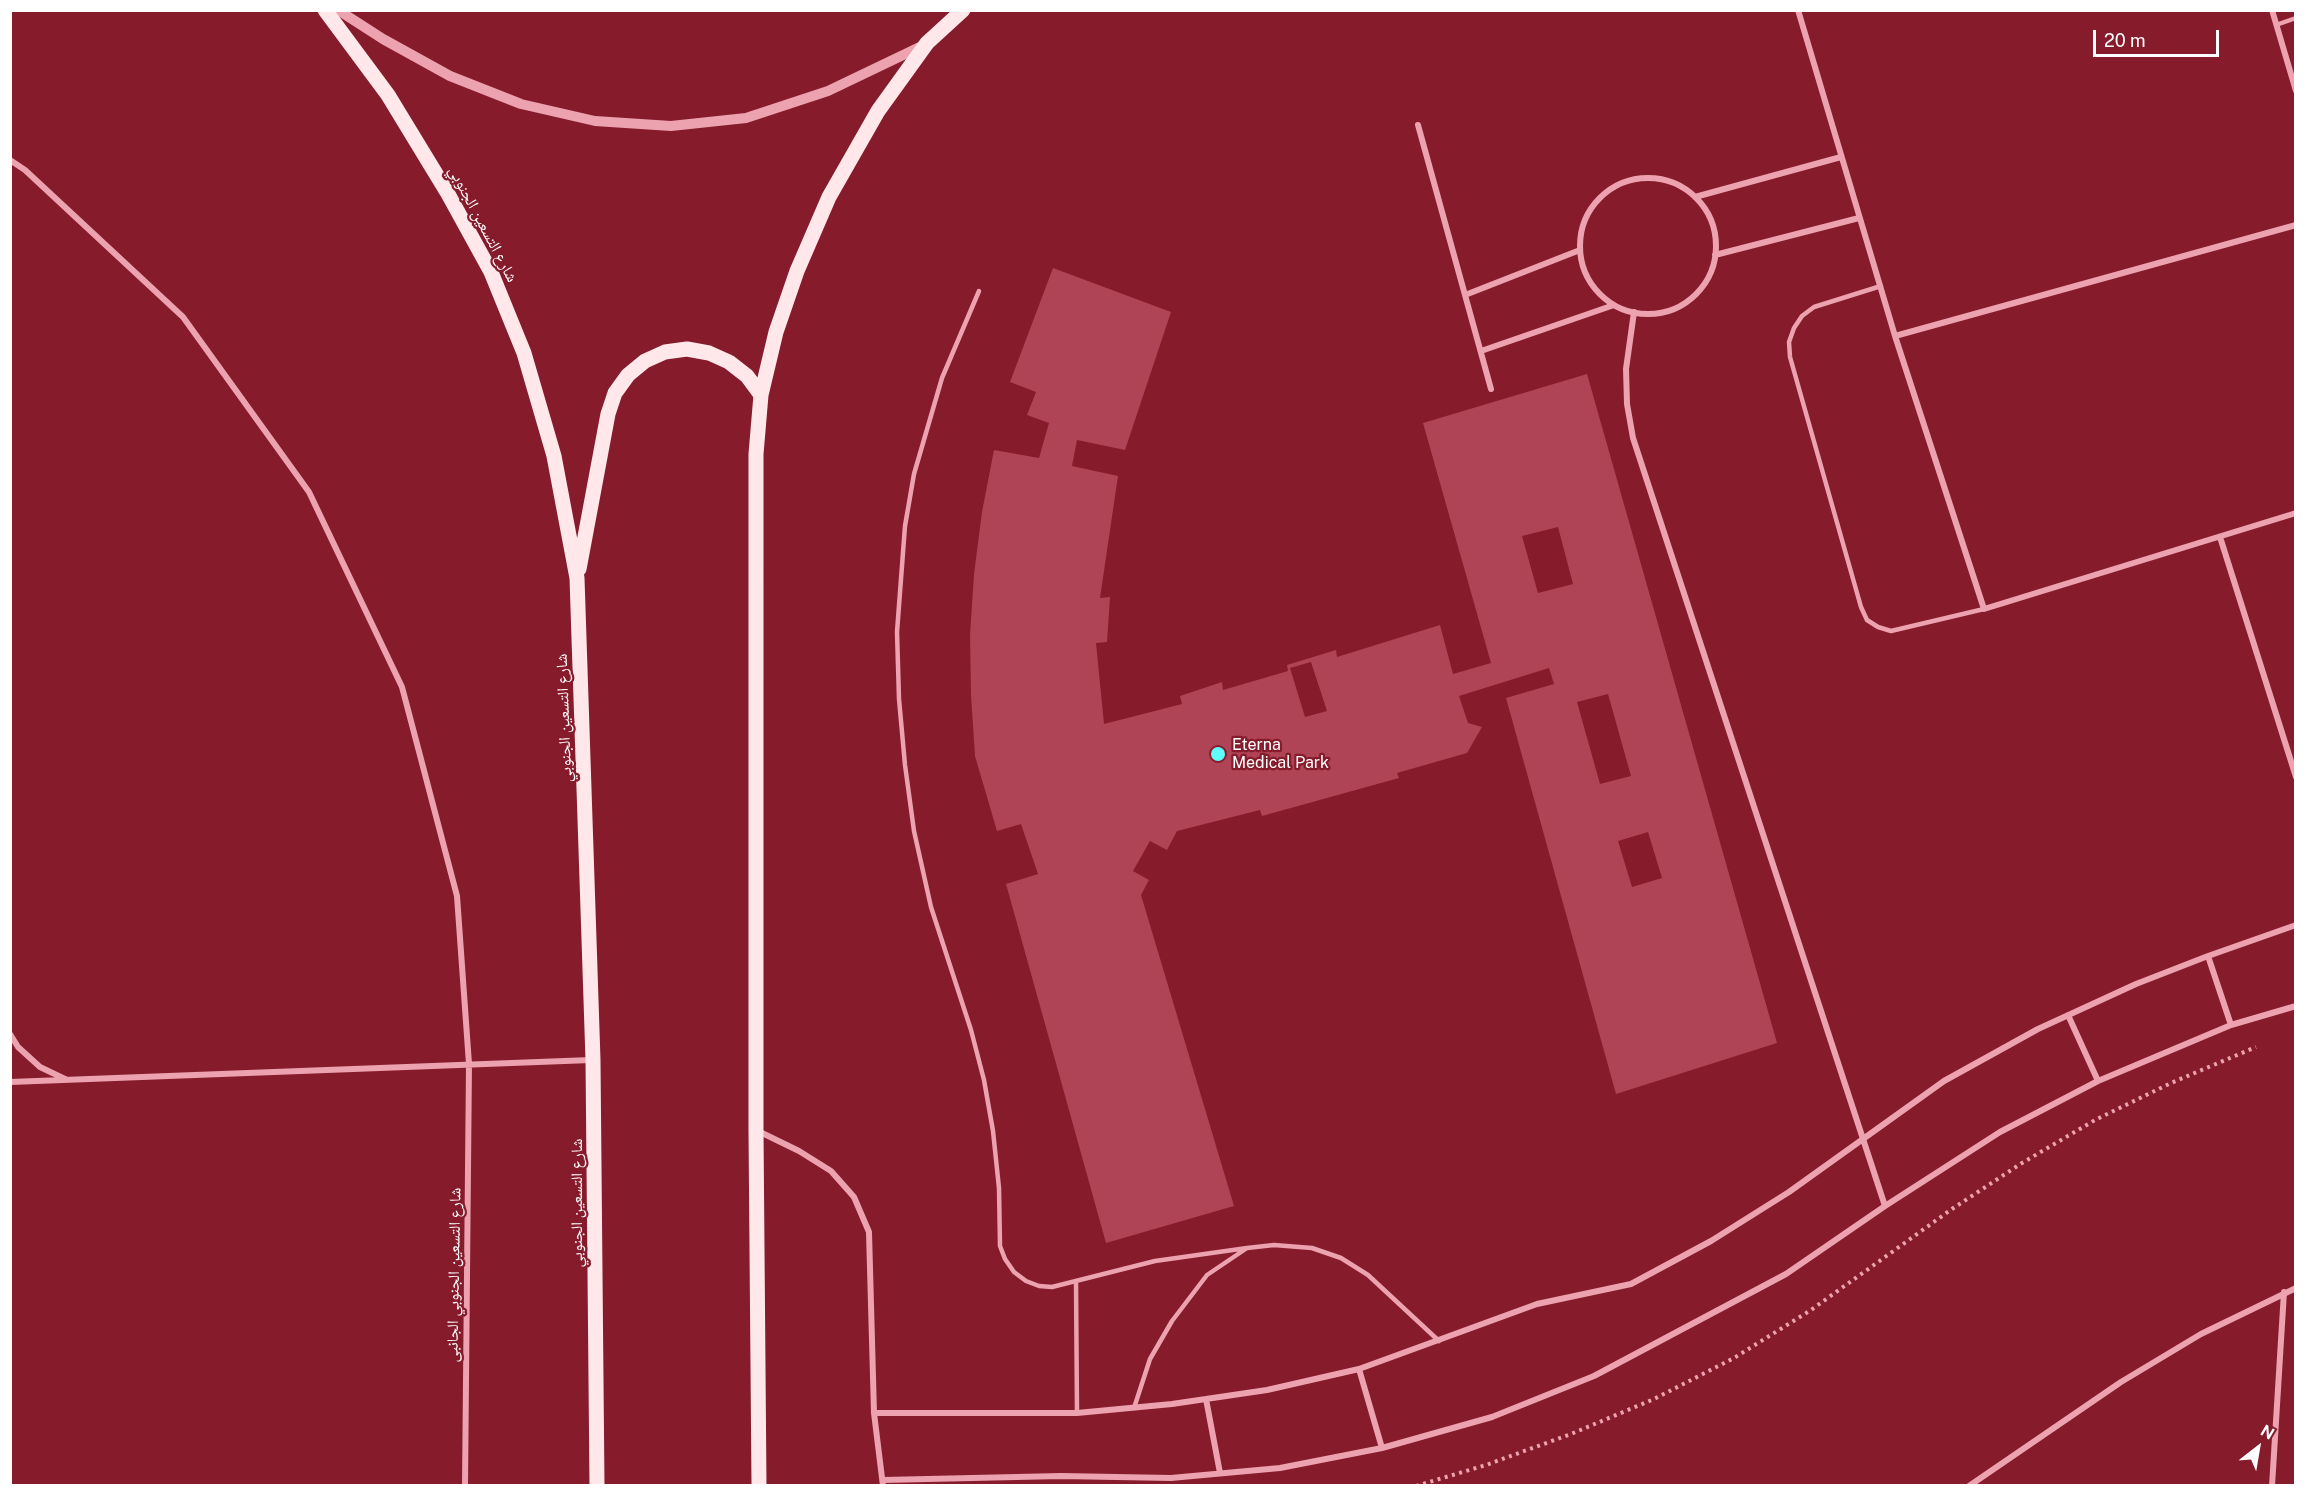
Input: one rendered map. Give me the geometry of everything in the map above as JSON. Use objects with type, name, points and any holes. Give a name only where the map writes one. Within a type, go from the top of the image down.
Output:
[{"type":"main road","name":"شارع التسعين الجنوبي","points":[[325,10],[388,95],[447,192],[491,272],[524,353],[550,445],[578,578],[593,1060],[597,1485]]},
{"type":"main road","points":[[759,1485],[756,1130],[756,454],[760,395],[776,332],[797,271],[829,197],[878,111],[927,43],[963,10]]},
{"type":"main road","points":[[578,578],[609,414],[615,393],[628,375],[645,361],[665,352],[687,349],[709,353],[729,362],[747,376],[760,395]]},
{"type":"street","points":[[338,10],[450,76],[520,104],[595,121],[670,126],[746,118],[828,91],[927,43]]},
{"type":"street","points":[[1798,10],[1895,336],[1984,609],[2295,513]]},
{"type":"street","points":[[2272,10],[2295,91]]},
{"type":"street","points":[[1418,126],[1491,389]]},
{"type":"street","points":[[1695,197],[1840,157]]},
{"type":"street","name":"شارع التسعين الجنوبي الجانبى","points":[[10,160],[25,170],[183,317],[309,492],[402,687],[457,896],[469,1064],[465,1485]]},
{"type":"street","points":[[1645,177],[1663,179],[1680,186],[1695,197],[1708,214],[1715,234],[1715,255],[1710,273],[1687,301],[1671,310],[1652,314],[1634,312],[1614,305],[1603,297],[1587,276],[1580,250],[1581,232],[1587,215],[1597,200],[1611,188],[1645,177]]},
{"type":"street","points":[[1715,255],[1859,218]]},
{"type":"street","points":[[1895,336],[2295,225]]},
{"type":"street","points":[[1465,295],[1580,250]]},
{"type":"street","points":[[1481,351],[1614,305]]},
{"type":"street","points":[[1634,312],[1626,369],[1627,404],[1633,438],[1885,1206]]},
{"type":"street","points":[[2220,537],[2295,777]]},
{"type":"street","points":[[874,1413],[1077,1413],[1134,1408],[1266,1390],[1359,1369],[1537,1304],[1631,1284],[1711,1241],[1789,1192],[1944,1081],[2038,1029],[2208,956],[2295,925]]},
{"type":"street","points":[[2208,956],[2231,1025]]},
{"type":"street","points":[[756,1130],[799,1151],[831,1171],[854,1197],[870,1232],[874,1413],[883,1483],[1061,1476],[1171,1478],[1280,1468],[1382,1448],[1492,1417],[1594,1376],[1786,1275],[1885,1206],[2000,1132],[2098,1081],[2231,1025],[2295,1006]]},
{"type":"street","points":[[2068,1015],[2098,1081]]},
{"type":"street","points":[[10,1034],[18,1047],[40,1067],[68,1081]]},
{"type":"street","points":[[10,1082],[593,1060]]},
{"type":"street","points":[[1969,1485],[2121,1382],[2201,1334],[2295,1288]]},
{"type":"street","points":[[2272,1485],[2284,1292]]},
{"type":"street","points":[[1359,1369],[1382,1448]]},
{"type":"street","points":[[1206,1399],[1220,1473]]},
{"type":"lane","points":[[2276,25],[2295,18]]},
{"type":"lane","points":[[1881,286],[1814,307],[1802,316],[1794,328],[1790,342],[1790,357],[1862,607],[1868,620],[1878,627],[1891,631],[1984,609]]},
{"type":"lane","points":[[979,291],[959,334],[934,400],[914,474],[905,526],[897,632],[899,699],[914,831],[931,907],[971,1030],[984,1080],[993,1131],[999,1188],[1000,1246],[1005,1259],[1014,1272],[1026,1281],[1039,1286],[1052,1287],[1155,1261],[1274,1245],[1312,1248],[1341,1258],[1376,1282],[1439,1341]]},
{"type":"lane","points":[[1134,1408],[1150,1359],[1172,1321],[1207,1275],[1247,1248]]},
{"type":"lane","points":[[1076,1281],[1077,1413]]},
{"type":"path","points":[[1416,1485],[1486,1465],[1571,1434],[1654,1399],[1734,1358],[1811,1310],[1952,1209],[2031,1158],[2106,1115],[2171,1083],[2257,1046]]},
{"type":"building","name":"Eterna Medical Park","points":[[1053,268],[1171,312],[1125,450],[1077,440],[1072,466],[1118,476],[1100,598],[1110,597],[1107,642],[1096,643],[1104,724],[1182,704],[1180,696],[1222,682],[1223,690],[1288,671],[1287,665],[1336,650],[1337,657],[1440,625],[1453,674],[1491,663],[1423,423],[1587,374],[1777,1043],[1616,1094],[1506,698],[1554,684],[1549,668],[1459,696],[1468,723],[1482,727],[1467,753],[1397,773],[1399,778],[1262,816],[1260,810],[1177,831],[1167,850],[1150,841],[1133,871],[1149,880],[1141,895],[1234,1206],[1106,1243],[1006,884],[1038,874],[1021,824],[997,831],[975,756],[970,635],[974,574],[982,512],[994,450],[1039,458],[1049,423],[1027,415],[1036,392],[1010,382]],"holes":[[[1558,527],[1573,584],[1538,593],[1522,536]],[[1311,662],[1327,711],[1305,717],[1290,668]],[[1608,694],[1631,776],[1600,784],[1577,702]],[[1648,832],[1662,878],[1632,887],[1618,841]]]},
{"type":"place","name":"Eterna Medical Park","points":[[1218,754]]}]
